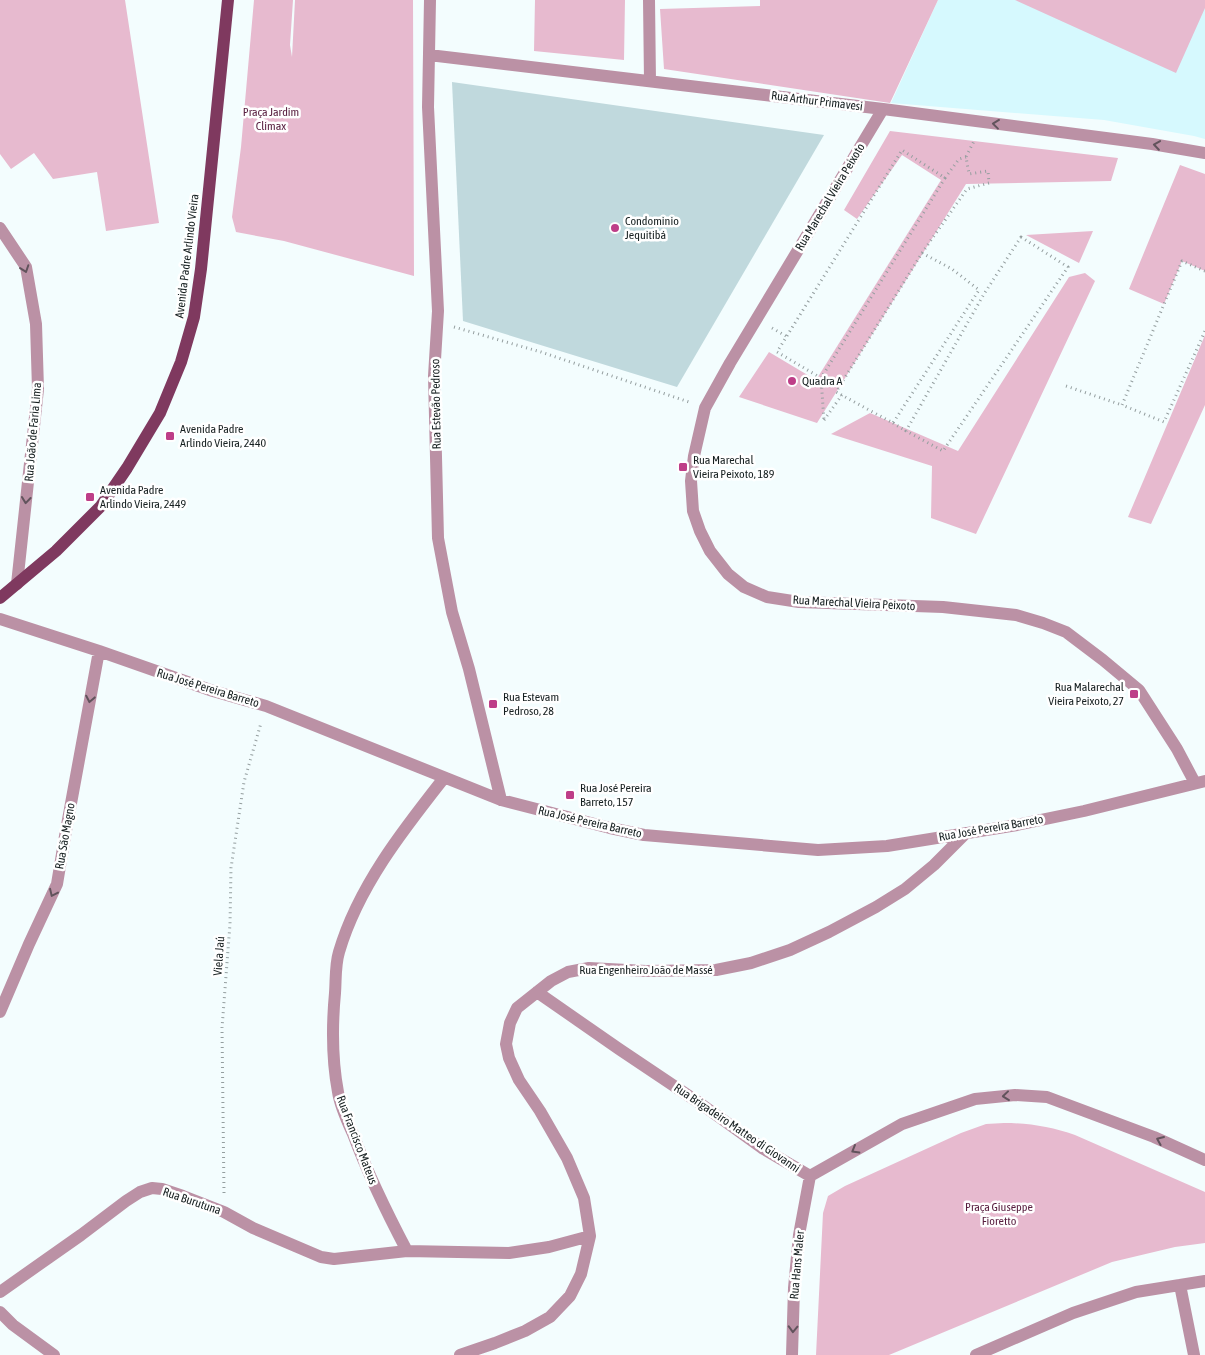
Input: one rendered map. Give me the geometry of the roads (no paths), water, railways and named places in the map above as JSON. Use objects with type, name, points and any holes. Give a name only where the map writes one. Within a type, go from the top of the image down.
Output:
[{"type":"main road","name":"Avenida Padre Arlindo Vieira","points":[[0,598],[56,551],[101,506],[127,468],[160,413],[182,362],[194,317],[201,268],[228,0]]},
{"type":"street","name":"Rua Estevão Pedroso","points":[[430,0],[428,107],[438,311],[434,376],[438,538],[452,612],[501,800]]},
{"type":"street","points":[[649,0],[650,81]]},
{"type":"street","name":"Rua Arthur Primavesi","points":[[429,54],[883,109],[1152,144],[1205,153]]},
{"type":"street","name":"Rua Marechal Vieira Peixoto","points":[[883,109],[705,408],[694,456],[691,481],[693,511],[700,531],[710,551],[728,574],[744,587],[766,597],[799,602],[943,606],[1016,615],[1043,622],[1066,632],[1139,690],[1200,782]]},
{"type":"street","name":"Rua João de Faria Lima","points":[[0,228],[26,267],[36,324],[38,389],[17,584]]},
{"type":"street","name":"Rua José Pereira Barreto","points":[[0,619],[294,716],[501,800],[644,835],[818,850],[887,846],[1017,825],[1084,811],[1200,782]]},
{"type":"street","name":"Rua São Magno","points":[[0,1012],[57,884],[99,651]]},
{"type":"street","name":"Rua Francisco Mateus","points":[[407,1251],[360,1154],[338,1094],[334,1065],[333,1008],[339,953],[364,892],[386,855],[444,778]]},
{"type":"street","name":"Rua Engenheiro João de Massé","points":[[590,1236],[584,1198],[567,1158],[540,1110],[519,1080],[509,1058],[506,1044],[510,1023],[517,1008],[551,981],[568,972],[589,968],[646,971],[716,970],[751,963],[790,950],[868,912],[905,889],[934,866],[966,832]]},
{"type":"street","name":"Rua Brigadeiro Matteo di Giovanni","points":[[536,992],[701,1104],[762,1148],[810,1176],[902,1124],[975,1099],[1015,1095],[1047,1097],[1154,1137],[1205,1160]]},
{"type":"street","name":"Rua Hans Maler","points":[[792,1355],[794,1288],[799,1235],[810,1176]]},
{"type":"street","name":"Rua Burutuna","points":[[0,1292],[126,1201],[140,1192],[152,1188],[162,1189],[183,1196],[224,1212],[253,1228],[321,1257],[334,1259],[407,1251]]},
{"type":"street","points":[[407,1251],[509,1253],[548,1247],[590,1236],[581,1274],[570,1296],[550,1317],[525,1331],[460,1355]]},
{"type":"street","points":[[976,1355],[1082,1310],[1136,1292],[1205,1281]]},
{"type":"street","points":[[1180,1285],[1194,1355]]},
{"type":"street","points":[[0,1312],[54,1355]]},
{"type":"place","name":"Condominio Jequitibá","points":[[615,228]]},
{"type":"place","name":"Quadra A","points":[[792,381]]},
{"type":"place","name":"Avenida Padre Arlindo Vieira, 2440","points":[[170,436]]},
{"type":"place","name":"Rua Marechal Vieira Peixoto, 189","points":[[683,467]]},
{"type":"place","name":"Avenida Padre Arlindo Vieira, 2449","points":[[90,497]]},
{"type":"place","name":"Rua Malarechal Vieira Peixoto, 27","points":[[1134,694]]},
{"type":"place","name":"Rua Estevam Pedroso, 28","points":[[493,704]]},
{"type":"place","name":"Rua José Pereira Barreto, 157","points":[[570,795]]},
{"type":"park label","name":"Praça Jardim Climax","points":[[271,119]]},
{"type":"park label","name":"Praça Giuseppe Fioretto","points":[[999,1214]]}]
